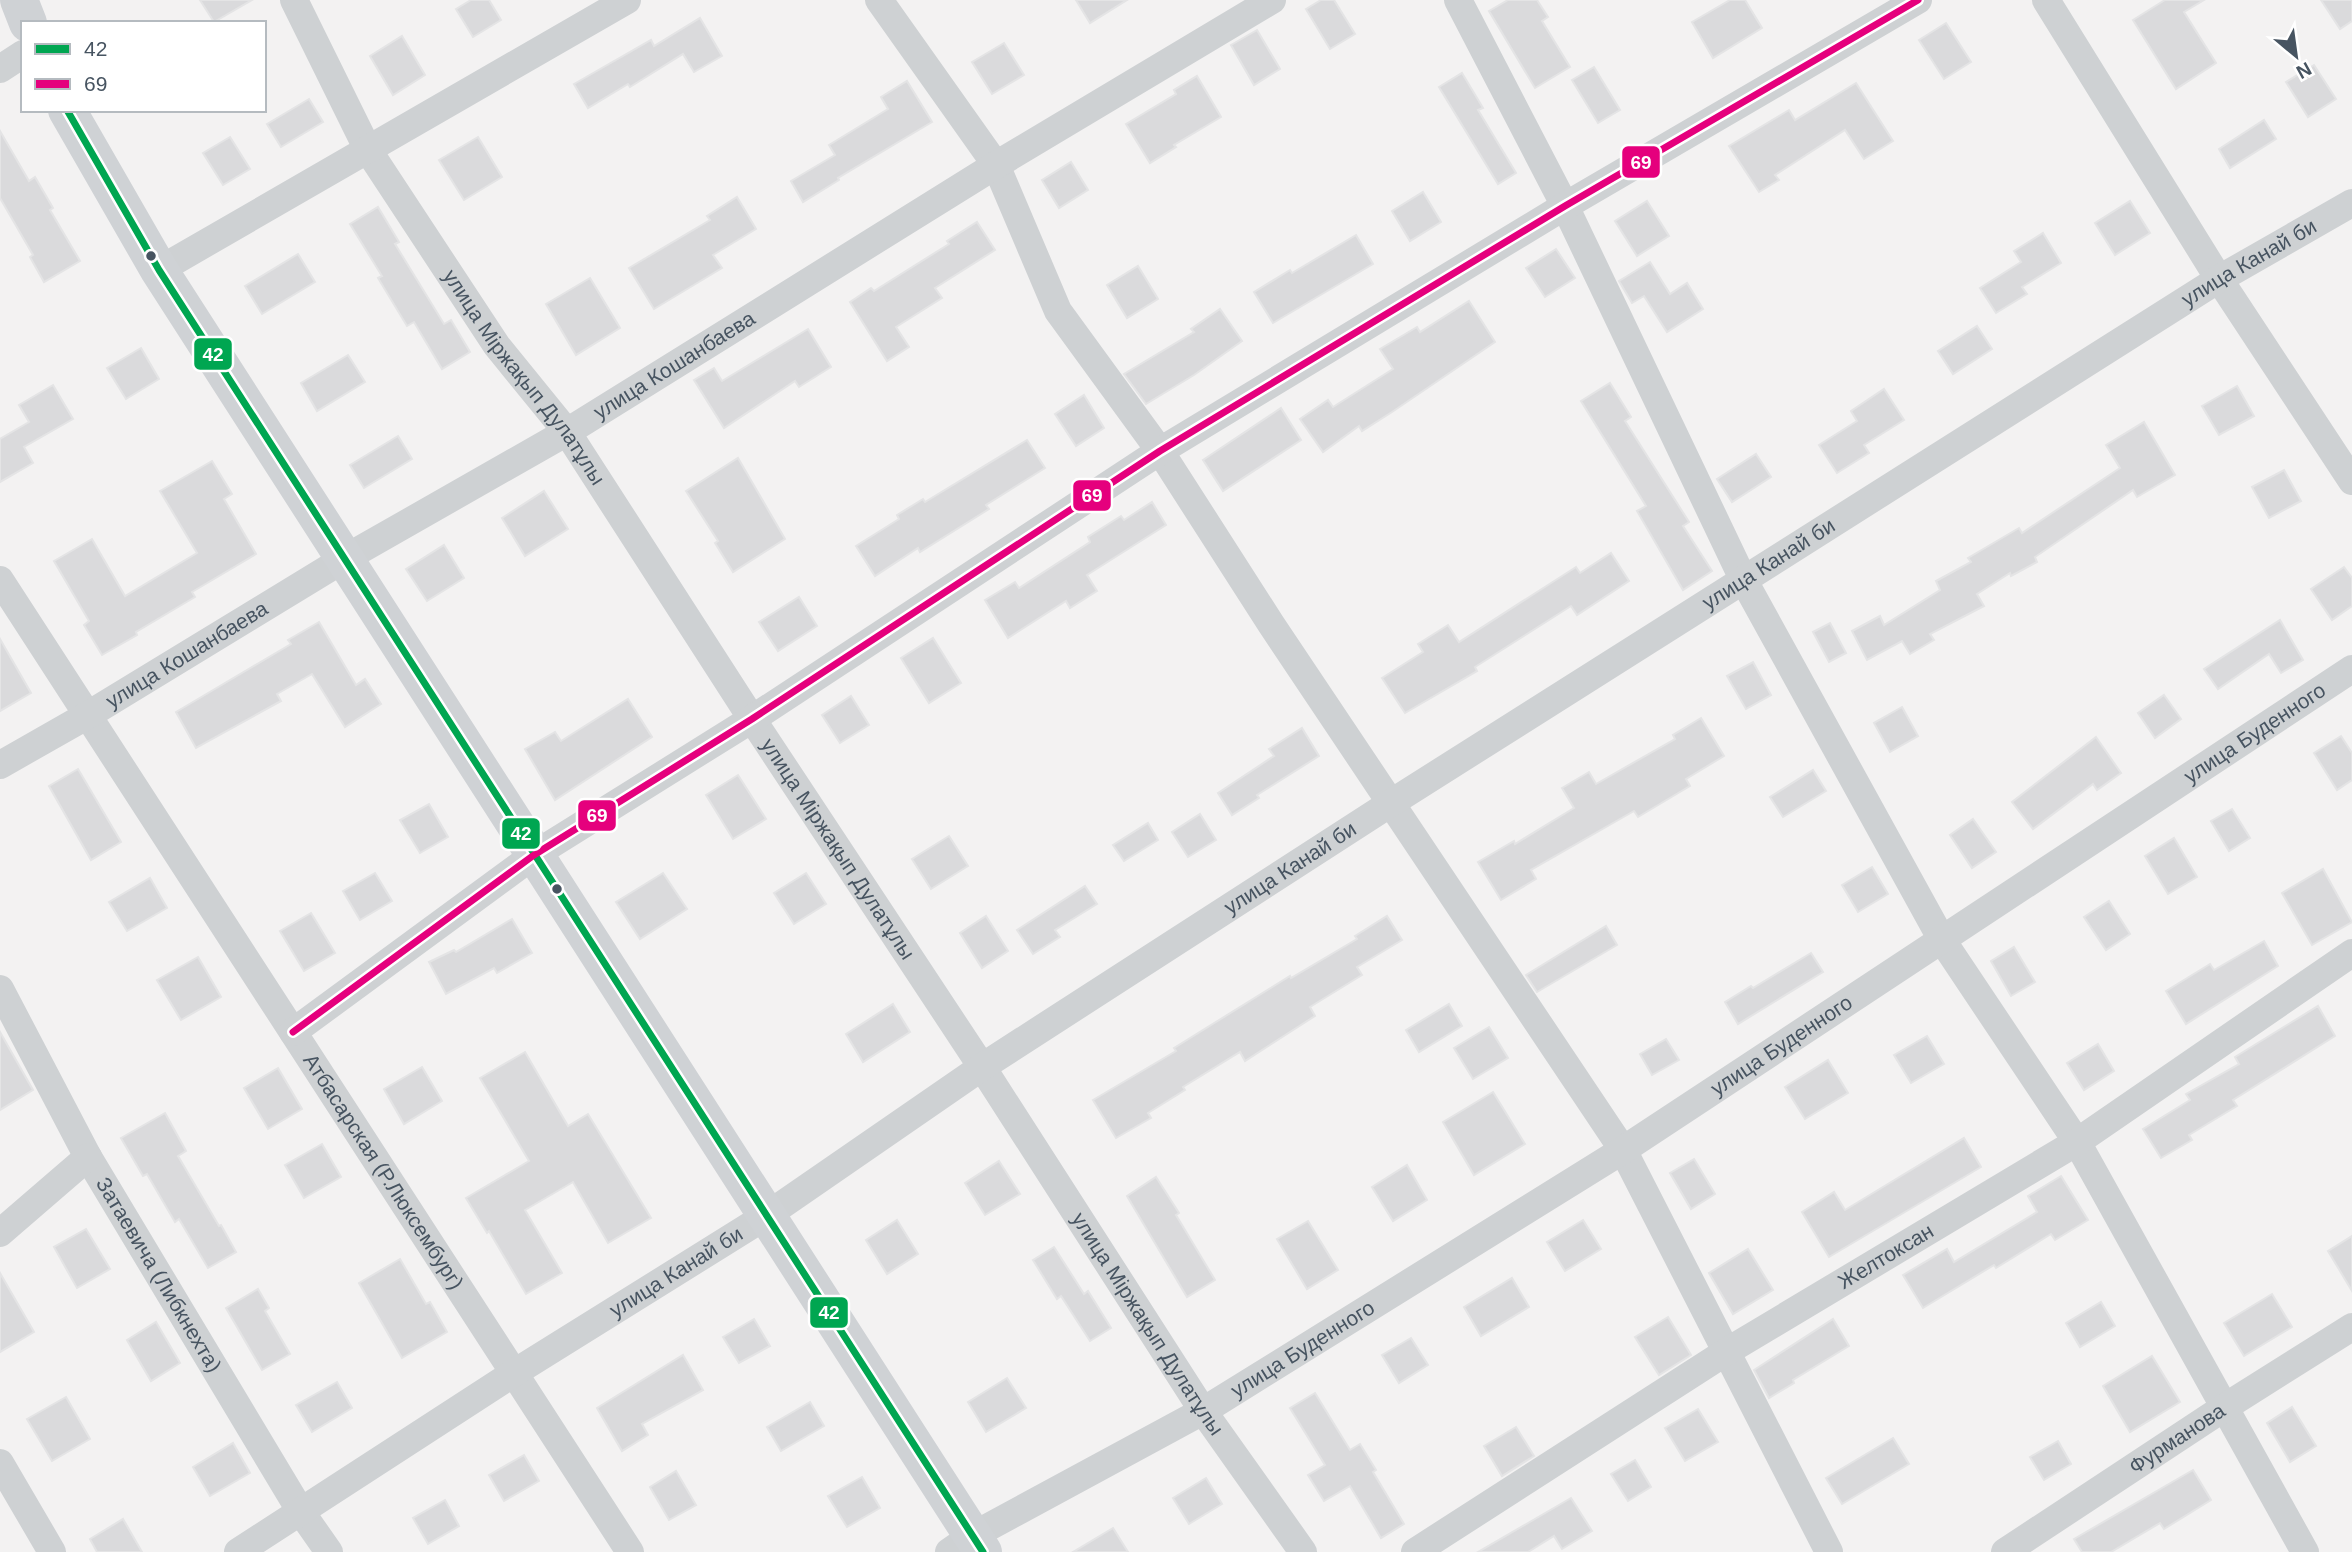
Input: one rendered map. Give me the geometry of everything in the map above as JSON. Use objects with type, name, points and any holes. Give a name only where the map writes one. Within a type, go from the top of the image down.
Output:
[{"type":"main road","points":[[19,0],[27,21]]},
{"type":"main road","points":[[68,112],[159,270],[766,1216],[968,1547]]},
{"type":"street","name":"улица Міржақып Дулатұлы","points":[[294,0],[368,150],[497,346],[568,432],[1203,1411],[1303,1552]]},
{"type":"street","points":[[159,270],[627,0]]},
{"type":"street","points":[[878,0],[996,165],[1058,311],[1160,451],[1270,624],[1623,1150],[1829,1552]]},
{"type":"street","name":"улица Кошанбаева","points":[[0,765],[88,715],[344,559],[568,432],[996,165],[1272,0]]},
{"type":"street","points":[[1458,0],[1564,206],[1743,579],[1942,940],[2077,1142],[2305,1552]]},
{"type":"street","points":[[293,1032],[534,855],[752,719],[1160,451],[1564,206],[1918,0]]},
{"type":"street","points":[[2046,0],[2219,279],[2352,481]]},
{"type":"street","points":[[0,69],[21,55]]},
{"type":"street","name":"улица Канай би","points":[[238,1552],[514,1373],[766,1216],[982,1068],[1391,803],[2219,279],[2352,203]]},
{"type":"street","name":"Атбасарская (Р.Люксембург)","points":[[0,580],[630,1552]]},
{"type":"street","name":"улица Буденного","points":[[968,1547],[1203,1411],[1623,1150],[2352,669]]},
{"type":"street","name":"Желтоксан","points":[[1415,1552],[1726,1352],[2077,1142],[2352,953]]},
{"type":"street","name":"Затаевича (Либкнехта)","points":[[0,989],[88,1157],[300,1512],[329,1552]]},
{"type":"street","points":[[0,1233],[88,1157]]},
{"type":"street","name":"Фурманова","points":[[2005,1552],[2352,1327]]},
{"type":"street","points":[[0,1463],[52,1552]]},
{"type":"building","points":[[200,0],[252,0],[216,21]]},
{"type":"building","points":[[471,0],[489,0],[501,20],[473,37],[456,9]]},
{"type":"building","points":[[1076,0],[1127,0],[1090,23]]},
{"type":"building","points":[[1321,0],[1334,0],[1355,34],[1330,49],[1306,9]]},
{"type":"building","points":[[1508,0],[1537,0],[1548,17],[1542,21],[1570,67],[1535,88],[1489,11]]},
{"type":"building","points":[[1730,0],[1745,0],[1762,28],[1713,58],[1692,22]]},
{"type":"building","points":[[2165,0],[2204,0],[2184,12],[2216,63],[2176,89],[2133,20]]},
{"type":"building","points":[[2321,0],[2352,0],[2352,21],[2340,29]]},
{"type":"building","points":[[700,18],[722,56],[694,72],[683,54],[630,87],[628,84],[588,108],[574,84],[651,40],[654,46]]},
{"type":"building","points":[[1946,23],[1971,62],[1944,79],[1919,40]]},
{"type":"building","points":[[1257,30],[1280,69],[1254,85],[1231,45]]},
{"type":"building","points":[[402,36],[425,75],[393,95],[370,56]]},
{"type":"building","points":[[1004,43],[1024,75],[992,94],[972,62]]},
{"type":"building","points":[[2314,65],[2336,99],[2308,117],[2286,82]]},
{"type":"building","points":[[1594,67],[1620,110],[1598,123],[1572,80]]},
{"type":"building","points":[[1462,73],[1483,108],[1478,110],[1516,173],[1498,184],[1439,87]]},
{"type":"building","points":[[1197,76],[1221,117],[1150,163],[1126,124],[1176,94],[1174,90]]},
{"type":"building","points":[[907,81],[932,122],[803,202],[791,181],[835,155],[829,145],[888,109],[881,97]]},
{"type":"building","points":[[1856,83],[1893,141],[1864,159],[1845,130],[1775,175],[1779,180],[1759,192],[1729,146],[1789,110],[1795,120]]},
{"type":"building","points":[[309,99],[323,122],[281,147],[267,124]]},
{"type":"building","points":[[2264,120],[2276,139],[2230,168],[2219,149]]},
{"type":"building","points":[[0,131],[29,181],[35,177],[53,208],[50,210],[80,261],[44,282],[30,257],[33,255],[0,198]]},
{"type":"building","points":[[230,137],[250,169],[223,185],[203,153]]},
{"type":"building","points":[[478,137],[502,177],[464,200],[439,160]]},
{"type":"building","points":[[1071,162],[1088,190],[1059,208],[1042,180]]},
{"type":"building","points":[[1423,192],[1441,222],[1410,241],[1392,211]]},
{"type":"building","points":[[737,197],[756,229],[713,255],[722,268],[654,309],[629,268],[710,220],[707,216]]},
{"type":"building","points":[[1647,201],[1669,236],[1637,256],[1615,221]]},
{"type":"building","points":[[2130,201],[2150,233],[2115,255],[2095,223]]},
{"type":"building","points":[[378,207],[399,242],[395,244],[444,324],[451,320],[470,352],[442,369],[414,322],[407,326],[378,278],[382,276],[350,224]]},
{"type":"building","points":[[977,222],[995,250],[935,288],[942,298],[896,327],[909,347],[887,361],[850,302],[871,288],[874,291],[949,244],[947,241]]},
{"type":"building","points":[[2043,233],[2061,263],[2022,287],[2027,294],[1996,313],[1980,288],[2021,262],[2014,251]]},
{"type":"building","points":[[1356,235],[1373,264],[1273,323],[1254,292]]},
{"type":"building","points":[[1556,249],[1575,278],[1545,297],[1526,268]]},
{"type":"building","points":[[298,254],[315,282],[262,314],[245,286]]},
{"type":"building","points":[[1650,262],[1670,294],[1687,283],[1703,309],[1667,332],[1644,296],[1632,303],[1619,281]]},
{"type":"building","points":[[1138,266],[1158,299],[1127,318],[1107,285]]},
{"type":"building","points":[[590,278],[620,328],[576,355],[546,304]]},
{"type":"building","points":[[1469,301],[1495,342],[1392,412],[1362,431],[1359,426],[1323,452],[1300,419],[1328,400],[1333,407],[1393,369],[1380,349],[1417,327],[1420,332]]},
{"type":"building","points":[[1220,309],[1242,341],[1146,404],[1124,374],[1194,332],[1191,329]]},
{"type":"building","points":[[1977,326],[1992,349],[1953,374],[1938,351]]},
{"type":"building","points":[[808,329],[831,367],[799,387],[795,381],[724,428],[694,380],[714,368],[722,381]]},
{"type":"building","points":[[141,348],[159,379],[126,399],[107,368]]},
{"type":"building","points":[[348,355],[365,382],[317,411],[301,383]]},
{"type":"building","points":[[1610,383],[1631,417],[1625,421],[1689,522],[1683,526],[1712,571],[1683,590],[1637,511],[1646,506],[1581,401]]},
{"type":"building","points":[[53,385],[73,419],[24,447],[33,463],[0,482],[0,439],[29,422],[19,405]]},
{"type":"building","points":[[2237,386],[2254,416],[2219,435],[2202,406]]},
{"type":"building","points":[[1884,389],[1904,420],[1864,445],[1869,453],[1837,473],[1819,445],[1857,421],[1851,411]]},
{"type":"building","points":[[1084,395],[1104,428],[1076,446],[1055,414]]},
{"type":"building","points":[[1281,408],[1301,440],[1223,491],[1203,460]]},
{"type":"building","points":[[2144,422],[2175,475],[2137,497],[2133,490],[2035,557],[2037,562],[2011,576],[2010,573],[1977,594],[1984,606],[1930,634],[1934,640],[1910,654],[1902,641],[1867,660],[1852,631],[1880,616],[1884,625],[1940,590],[1936,581],[1971,562],[1968,558],[2019,528],[2022,533],[2120,468],[2106,445]]},
{"type":"building","points":[[398,436],[412,459],[364,488],[350,465]]},
{"type":"building","points":[[1027,440],[1045,468],[986,505],[989,509],[920,552],[918,548],[875,576],[856,546],[899,519],[897,515],[923,499],[925,502]]},
{"type":"building","points":[[1756,454],[1771,477],[1732,502],[1717,479]]},
{"type":"building","points":[[738,458],[785,539],[733,572],[715,543],[718,541],[686,491]]},
{"type":"building","points":[[212,461],[232,494],[224,499],[256,554],[192,592],[195,597],[102,655],[84,625],[89,621],[54,561],[92,539],[125,596],[197,553],[160,491]]},
{"type":"building","points":[[2284,470],[2301,501],[2269,518],[2252,487]]},
{"type":"building","points":[[544,491],[568,529],[525,556],[502,518]]},
{"type":"building","points":[[1152,502],[1166,525],[1087,575],[1097,591],[1070,608],[1066,601],[1008,638],[985,600],[1015,582],[1019,588],[1090,542],[1088,537],[1121,516],[1124,520]]},
{"type":"building","points":[[444,545],[464,578],[427,601],[406,569]]},
{"type":"building","points":[[1611,553],[1629,581],[1577,615],[1571,606],[1475,667],[1477,671],[1405,713],[1382,678],[1423,652],[1418,644],[1448,625],[1459,642],[1576,567],[1580,573]]},
{"type":"building","points":[[2344,567],[2352,578],[2352,606],[2332,620],[2311,589]]},
{"type":"building","points":[[799,597],[817,626],[778,651],[759,622]]},
{"type":"building","points":[[2280,620],[2303,660],[2281,673],[2269,654],[2218,689],[2204,669]]},
{"type":"building","points":[[319,622],[356,685],[365,679],[381,704],[345,727],[312,674],[277,694],[281,701],[196,748],[176,712],[291,644],[288,640]]},
{"type":"building","points":[[1830,623],[1846,653],[1829,662],[1813,632]]},
{"type":"building","points":[[933,638],[961,683],[929,703],[901,658]]},
{"type":"building","points":[[0,639],[31,693],[0,711]]},
{"type":"building","points":[[1753,662],[1771,695],[1746,709],[1727,676]]},
{"type":"building","points":[[2164,695],[2181,719],[2155,738],[2138,713]]},
{"type":"building","points":[[851,696],[869,725],[840,743],[822,715]]},
{"type":"building","points":[[628,699],[652,737],[555,800],[525,749],[555,732],[561,741]]},
{"type":"building","points":[[1902,707],[1918,736],[1890,752],[1874,723]]},
{"type":"building","points":[[1701,718],[1724,756],[1686,779],[1690,786],[1638,817],[1634,811],[1531,870],[1536,879],[1501,900],[1478,862],[1514,841],[1515,844],[1574,808],[1562,788],[1589,772],[1596,784],[1675,739],[1673,735]]},
{"type":"building","points":[[1302,728],[1319,756],[1257,795],[1259,798],[1232,815],[1218,793],[1274,756],[1269,749]]},
{"type":"building","points":[[2341,736],[2352,753],[2352,780],[2337,790],[2314,753]]},
{"type":"building","points":[[2096,737],[2121,773],[2097,790],[2093,784],[2033,829],[2012,802]]},
{"type":"building","points":[[78,769],[121,842],[91,860],[49,786]]},
{"type":"building","points":[[1813,770],[1826,791],[1783,817],[1770,797]]},
{"type":"building","points":[[738,775],[766,819],[733,839],[706,795]]},
{"type":"building","points":[[429,804],[448,837],[420,853],[400,820]]},
{"type":"building","points":[[2232,809],[2250,838],[2229,851],[2211,821]]},
{"type":"building","points":[[1200,814],[1216,840],[1188,857],[1172,832]]},
{"type":"building","points":[[1973,819],[1996,852],[1972,868],[1950,835]]},
{"type":"building","points":[[1148,823],[1158,840],[1124,861],[1113,845]]},
{"type":"building","points":[[949,836],[968,866],[931,889],[912,859]]},
{"type":"building","points":[[2174,838],[2197,877],[2168,894],[2145,856]]},
{"type":"building","points":[[1872,867],[1888,894],[1858,912],[1842,885]]},
{"type":"building","points":[[2323,869],[2352,922],[2312,945],[2282,893]]},
{"type":"building","points":[[375,873],[392,901],[360,920],[343,891]]},
{"type":"building","points":[[663,873],[687,909],[640,939],[616,902]]},
{"type":"building","points":[[806,873],[826,904],[794,924],[774,893]]},
{"type":"building","points":[[150,878],[167,908],[127,931],[109,902]]},
{"type":"building","points":[[1085,886],[1097,904],[1055,930],[1060,937],[1033,954],[1017,930]]},
{"type":"building","points":[[2109,901],[2130,934],[2106,950],[2084,917]]},
{"type":"building","points":[[311,913],[335,953],[304,971],[280,931]]},
{"type":"building","points":[[986,916],[1008,951],[982,968],[960,933]]},
{"type":"building","points":[[1387,916],[1402,940],[1357,967],[1362,975],[1310,1007],[1315,1016],[1245,1061],[1240,1052],[1183,1087],[1185,1090],[1148,1113],[1151,1118],[1116,1138],[1093,1100],[1176,1051],[1174,1048],[1290,976],[1291,978],[1357,939],[1355,936]]},
{"type":"building","points":[[512,919],[532,953],[497,973],[494,968],[446,994],[429,962],[454,950],[456,952]]},
{"type":"building","points":[[1606,926],[1617,945],[1537,992],[1526,975]]},
{"type":"building","points":[[2264,941],[2278,966],[2186,1024],[2166,991],[2210,964],[2214,970]]},
{"type":"building","points":[[2014,947],[2035,982],[2011,996],[1991,961]]},
{"type":"building","points":[[1811,953],[1823,972],[1738,1024],[1725,1002]]},
{"type":"building","points":[[198,957],[221,997],[181,1020],[157,980]]},
{"type":"building","points":[[893,1004],[910,1032],[863,1062],[846,1034]]},
{"type":"building","points":[[1449,1004],[1462,1026],[1419,1052],[1406,1030]]},
{"type":"building","points":[[2318,1006],[2335,1036],[2233,1100],[2237,1106],[2189,1135],[2192,1140],[2161,1158],[2143,1129],[2190,1100],[2186,1094],[2239,1064],[2235,1057]]},
{"type":"building","points":[[1489,1027],[1508,1058],[1473,1079],[1454,1048]]},
{"type":"building","points":[[0,1032],[33,1090],[0,1110]]},
{"type":"building","points":[[1927,1036],[1944,1064],[1911,1083],[1894,1055]]},
{"type":"building","points":[[1666,1039],[1679,1060],[1652,1075],[1640,1054]]},
{"type":"building","points":[[2098,1044],[2114,1071],[2084,1090],[2067,1063]]},
{"type":"building","points":[[525,1052],[568,1126],[588,1114],[651,1218],[608,1243],[573,1182],[525,1210],[562,1273],[526,1294],[466,1198],[529,1161],[480,1078]]},
{"type":"building","points":[[1828,1060],[1848,1093],[1805,1119],[1785,1087]]},
{"type":"building","points":[[422,1067],[442,1101],[404,1124],[384,1089]]},
{"type":"building","points":[[278,1068],[302,1109],[268,1129],[244,1088]]},
{"type":"building","points":[[1493,1092],[1525,1144],[1474,1175],[1443,1122]]},
{"type":"building","points":[[165,1113],[186,1151],[178,1156],[236,1252],[208,1268],[179,1219],[175,1222],[147,1174],[143,1176],[121,1138]]},
{"type":"building","points":[[1964,1138],[1981,1167],[1829,1257],[1802,1212],[1834,1192],[1845,1210]]},
{"type":"building","points":[[322,1144],[341,1177],[304,1198],[285,1165]]},
{"type":"building","points":[[1694,1159],[1715,1194],[1691,1209],[1670,1173]]},
{"type":"building","points":[[999,1161],[1020,1194],[985,1215],[965,1183]]},
{"type":"building","points":[[1407,1165],[1427,1200],[1393,1221],[1372,1187]]},
{"type":"building","points":[[2061,1176],[2088,1220],[2055,1240],[2051,1234],[1923,1308],[1903,1275],[1947,1249],[1954,1262],[2037,1212],[2028,1196]]},
{"type":"building","points":[[1156,1177],[1215,1280],[1187,1297],[1127,1196]]},
{"type":"building","points":[[897,1220],[918,1254],[887,1274],[866,1240]]},
{"type":"building","points":[[1583,1220],[1601,1249],[1565,1271],[1547,1242]]},
{"type":"building","points":[[1308,1221],[1338,1270],[1307,1289],[1277,1239]]},
{"type":"building","points":[[86,1229],[110,1269],[77,1288],[54,1247]]},
{"type":"building","points":[[2352,1236],[2352,1291],[2328,1251]]},
{"type":"building","points":[[1054,1247],[1084,1294],[1088,1291],[1111,1328],[1090,1341],[1061,1296],[1057,1299],[1033,1260]]},
{"type":"building","points":[[1748,1249],[1773,1290],[1733,1314],[1709,1273]]},
{"type":"building","points":[[400,1259],[426,1304],[430,1302],[447,1332],[402,1358],[359,1283]]},
{"type":"building","points":[[0,1273],[34,1332],[0,1352]]},
{"type":"building","points":[[1512,1278],[1529,1307],[1481,1336],[1464,1307]]},
{"type":"building","points":[[258,1289],[269,1308],[265,1311],[290,1354],[262,1370],[226,1308]]},
{"type":"building","points":[[2272,1294],[2292,1327],[2244,1356],[2224,1323]]},
{"type":"building","points":[[2101,1302],[2115,1326],[2080,1347],[2066,1323]]},
{"type":"building","points":[[1668,1317],[1691,1355],[1659,1375],[1635,1337]]},
{"type":"building","points":[[754,1319],[770,1346],[739,1363],[723,1337]]},
{"type":"building","points":[[1833,1319],[1849,1346],[1769,1398],[1754,1370]]},
{"type":"building","points":[[156,1322],[180,1363],[151,1381],[127,1340]]},
{"type":"building","points":[[1411,1338],[1428,1365],[1399,1383],[1382,1355]]},
{"type":"building","points":[[683,1355],[703,1390],[642,1424],[648,1435],[622,1451],[597,1408]]},
{"type":"building","points":[[2152,1356],[2180,1402],[2130,1432],[2103,1386]]},
{"type":"building","points":[[1007,1378],[1026,1408],[986,1432],[968,1402]]},
{"type":"building","points":[[337,1382],[352,1408],[312,1432],[296,1405]]},
{"type":"building","points":[[1315,1393],[1350,1450],[1360,1444],[1376,1470],[1373,1472],[1404,1524],[1381,1538],[1350,1486],[1324,1501],[1308,1475],[1325,1465],[1290,1408]]},
{"type":"building","points":[[66,1397],[90,1439],[52,1461],[27,1419]]},
{"type":"building","points":[[810,1402],[824,1426],[781,1451],[767,1427]]},
{"type":"building","points":[[2292,1407],[2316,1446],[2290,1462],[2267,1423]]},
{"type":"building","points":[[1698,1409],[1718,1442],[1685,1461],[1665,1428]]},
{"type":"building","points":[[1516,1427],[1534,1456],[1502,1476],[1484,1446]]},
{"type":"building","points":[[1893,1438],[1909,1464],[1842,1504],[1826,1478]]},
{"type":"building","points":[[2058,1441],[2071,1464],[2044,1480],[2030,1457]]},
{"type":"building","points":[[233,1443],[250,1473],[210,1496],[193,1467]]},
{"type":"building","points":[[524,1455],[539,1481],[504,1501],[489,1475]]},
{"type":"building","points":[[1635,1460],[1651,1487],[1628,1501],[1611,1474]]},
{"type":"building","points":[[2193,1470],[2211,1500],[2164,1529],[2160,1523],[2111,1552],[2082,1552],[2074,1539]]},
{"type":"building","points":[[676,1471],[696,1505],[669,1520],[650,1487]]},
{"type":"building","points":[[862,1477],[880,1508],[847,1527],[828,1496]]},
{"type":"building","points":[[1206,1478],[1222,1504],[1189,1524],[1173,1498]]},
{"type":"building","points":[[1571,1498],[1592,1531],[1562,1549],[1554,1536],[1528,1552],[1478,1552]]},
{"type":"building","points":[[445,1500],[459,1526],[428,1544],[413,1518]]},
{"type":"building","points":[[123,1519],[142,1552],[97,1552],[90,1539]]},
{"type":"building","points":[[1113,1528],[1128,1552],[1073,1552]]},
{"type":"transit line","name":"69","points":[[293,1032],[534,855],[752,719],[1160,451],[1565,206],[1918,0]]},
{"type":"transit line","name":"42","points":[[68,112],[159,270],[983,1552]]}]
